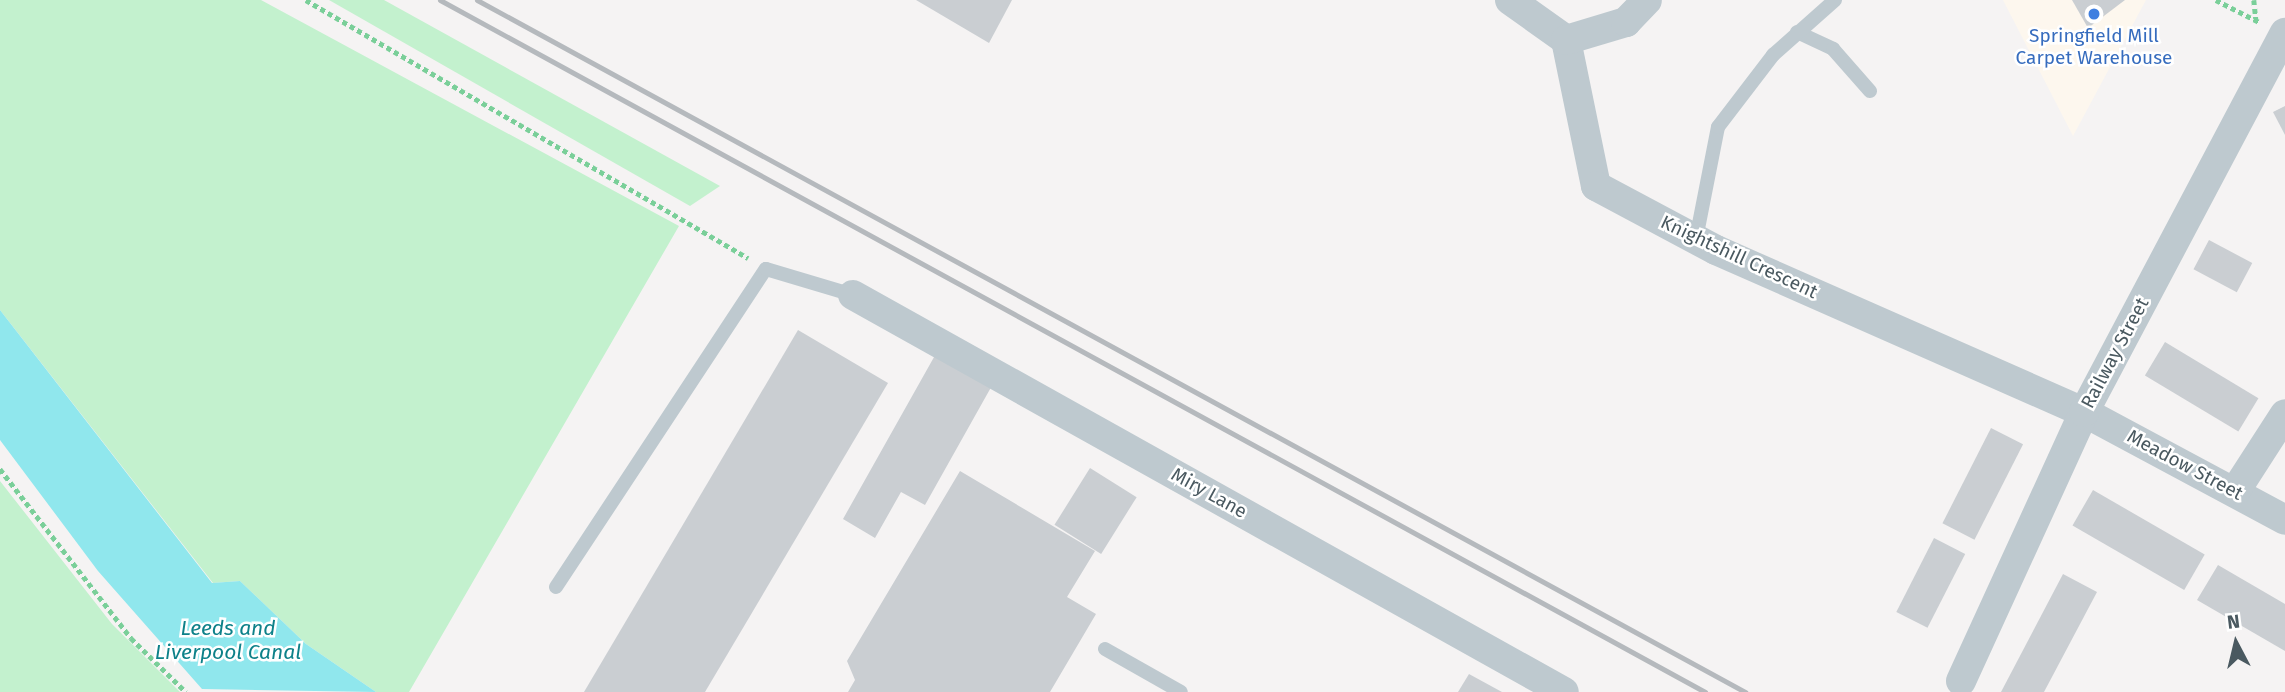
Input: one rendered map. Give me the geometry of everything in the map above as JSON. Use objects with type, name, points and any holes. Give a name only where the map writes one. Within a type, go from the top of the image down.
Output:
[{"type":"street","points":[[1510,0],[1566,40],[1626,22],[1647,0]]},
{"type":"street","name":"Railway Street","points":[[1961,681],[2084,412],[2285,33]]},
{"type":"street","name":"Knightshill Crescent","points":[[1566,40],[1596,186],[1696,239],[2084,412]]},
{"type":"street","name":"Miry Lane","points":[[853,295],[1564,692]]},
{"type":"street","name":"Meadow Street","points":[[2084,412],[2236,490],[2285,520]]},
{"type":"street","points":[[2236,490],[2285,414]]},
{"type":"lane","points":[[1696,239],[1718,127],[1797,32],[1835,0]]},
{"type":"lane","points":[[1797,32],[1833,49],[1870,91]]},
{"type":"lane","points":[[556,587],[766,269],[853,295]]},
{"type":"lane","points":[[1105,649],[1181,692]]},
{"type":"path","points":[[306,0],[766,269]]},
{"type":"path","points":[[2216,0],[2256,20],[2254,0]]},
{"type":"path","points":[[0,469],[131,639],[186,692]]},
{"type":"shaded area","points":[[2003,0],[2146,0],[2073,136]]},
{"type":"green space","points":[[0,0],[261,0],[679,226],[409,692],[376,692],[306,644],[240,581],[213,583],[0,310]]},
{"type":"green space","points":[[329,0],[384,0],[720,186],[690,206]]},
{"type":"green space","points":[[0,481],[112,624],[180,692],[0,692]]},
{"type":"water","name":"Leeds and Liverpool Canal","points":[[0,310],[212,583],[240,581],[306,644],[376,692],[202,689],[98,571],[0,440]]},
{"type":"building","points":[[916,0],[1012,0],[989,43]]},
{"type":"building","name":"Springfield Mill Carpet Warehouse","points":[[2072,0],[2125,0],[2088,28]]},
{"type":"building","points":[[2285,106],[2285,135],[2273,112]]},
{"type":"building","points":[[2209,240],[2252,263],[2237,292],[2194,269]]},
{"type":"building","points":[[798,330],[888,383],[705,692],[584,692]]},
{"type":"building","points":[[2165,342],[2258,398],[2238,432],[2145,375]]},
{"type":"building","points":[[938,350],[994,382],[925,505],[901,492],[875,538],[843,519]]},
{"type":"building","points":[[1991,428],[2023,444],[1974,540],[1942,523]]},
{"type":"building","points":[[1090,468],[1137,497],[1101,554],[1054,525]]},
{"type":"building","points":[[960,471],[1095,551],[1067,597],[1096,614],[1050,692],[848,692],[855,680],[847,661]]},
{"type":"building","points":[[2093,490],[2205,554],[2184,590],[2072,526]]},
{"type":"building","points":[[1934,538],[1965,554],[1928,628],[1896,612]]},
{"type":"building","points":[[2218,565],[2285,604],[2285,651],[2197,600]]},
{"type":"building","points":[[2063,574],[2097,592],[2044,692],[2001,692]]},
{"type":"building","points":[[1469,674],[1502,692],[1458,692]]},
{"type":"railway","points":[[440,0],[1705,692]]},
{"type":"railway","points":[[477,0],[1745,692]]},
{"type":"place","name":"Springfield Mill Carpet Warehouse","points":[[2094,14]]}]
